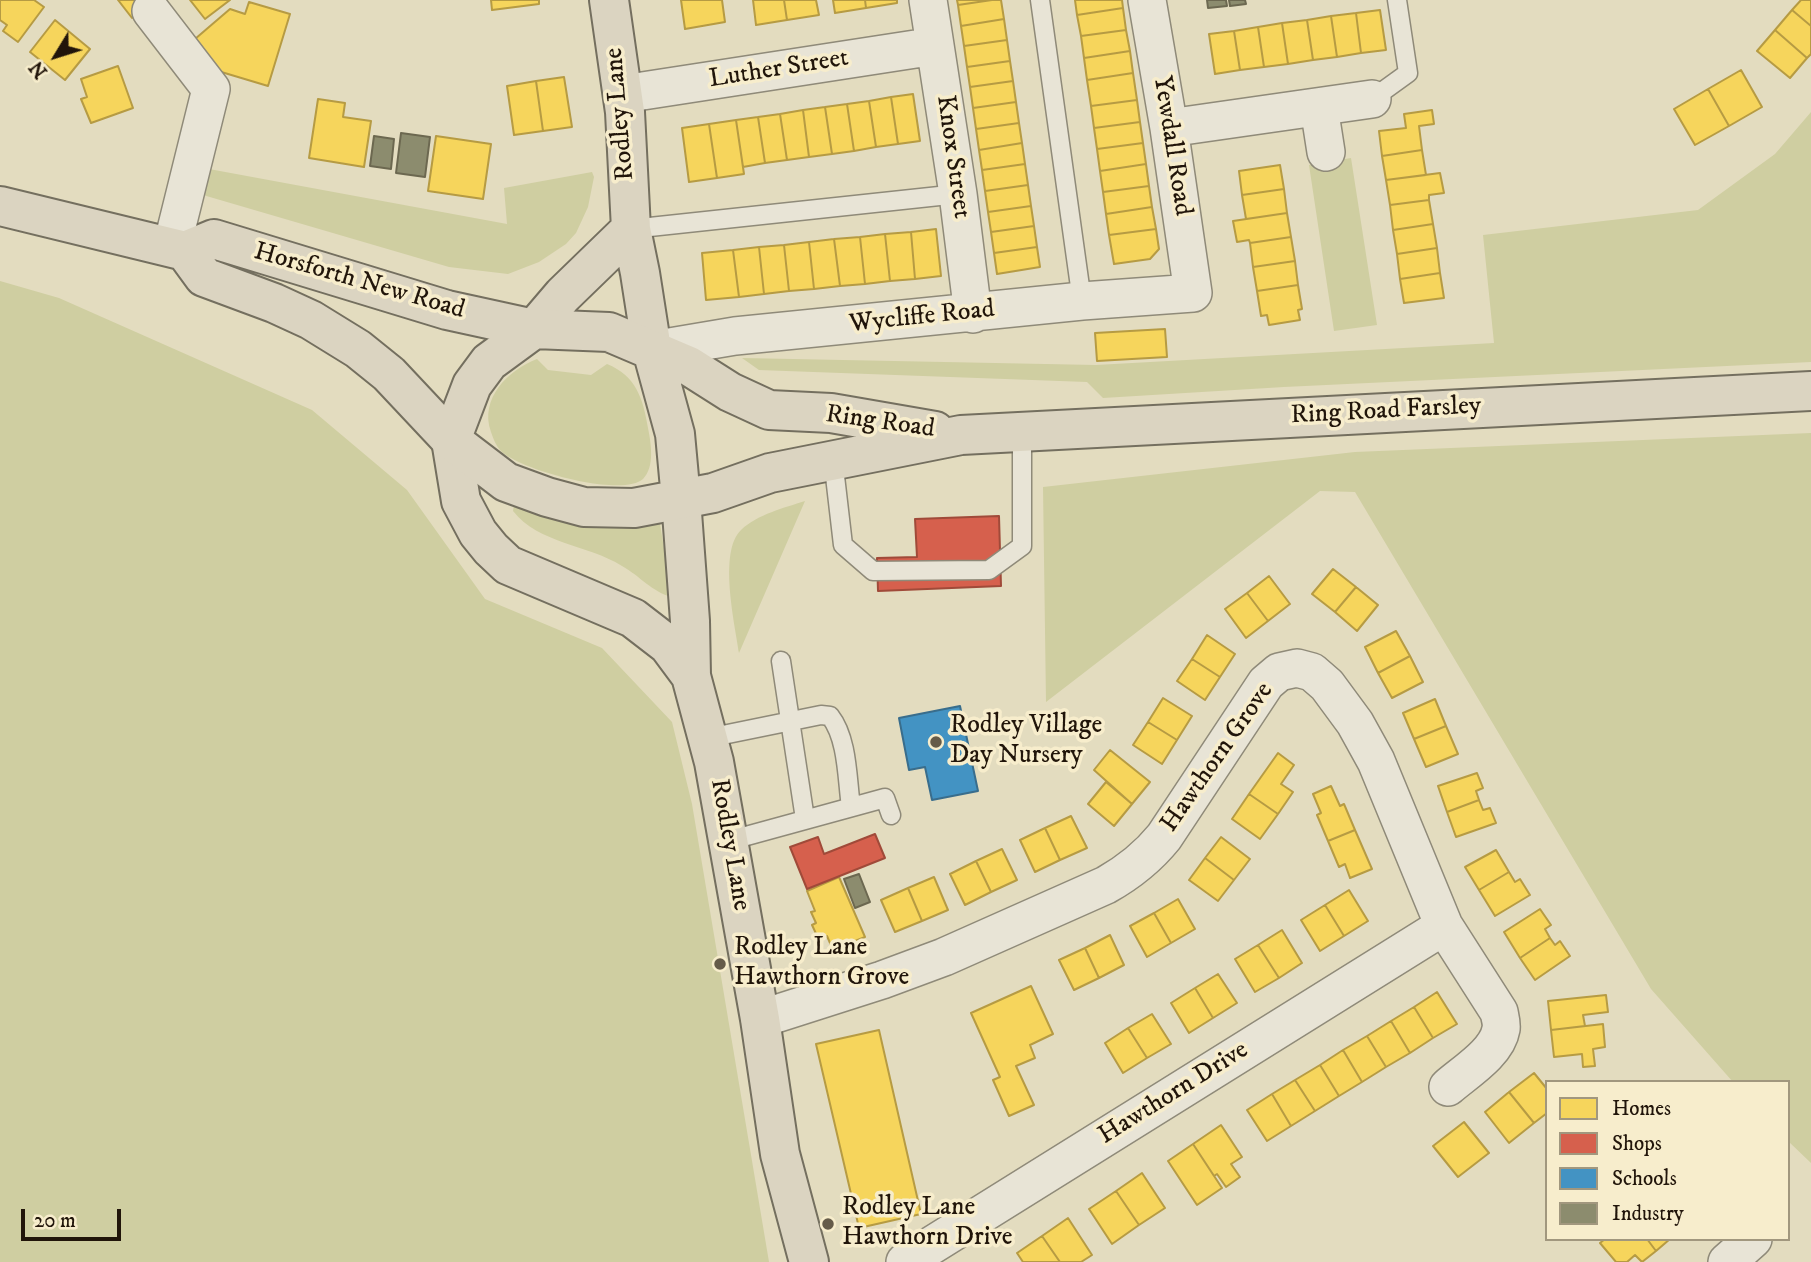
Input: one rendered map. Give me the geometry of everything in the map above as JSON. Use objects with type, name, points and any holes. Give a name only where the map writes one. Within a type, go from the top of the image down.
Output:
[{"type":"main road","name":"Rodley Lane","points":[[609,0],[622,94],[631,229],[652,350]]},
{"type":"main road","points":[[0,206],[179,248]]},
{"type":"main road","points":[[534,329],[609,332],[652,350],[675,434],[681,499],[634,508],[584,507],[547,498],[506,482],[452,440],[472,385],[489,362],[534,329],[563,295],[631,229]]},
{"type":"main road","name":"Horsforth New Road","points":[[452,440],[388,374],[358,349],[311,320],[204,277],[179,248],[214,239],[447,310],[534,329]]},
{"type":"main road","name":"Ring Road","points":[[652,350],[689,366],[730,391],[769,410],[831,413],[961,435]]},
{"type":"main road","name":"Ring Road Farsley","points":[[961,435],[1811,391]]},
{"type":"main road","name":"Ring Road","points":[[681,499],[713,493],[770,473],[961,435]]},
{"type":"main road","name":"Rodley Lane","points":[[452,440],[461,501],[478,533],[491,548],[509,565],[633,618],[668,646],[691,676]]},
{"type":"main road","name":"Rodley Lane","points":[[681,499],[690,621],[691,676],[708,738],[729,841],[780,1154],[809,1262]]},
{"type":"street","name":"Knox Street","points":[[928,0],[958,194],[973,314]]},
{"type":"street","name":"Yewdall Road","points":[[1147,0],[1193,293]]},
{"type":"street","points":[[151,11],[211,89],[179,248]]},
{"type":"street","name":"Luther Street","points":[[622,94],[935,46]]},
{"type":"street","points":[[1169,128],[1372,99]]},
{"type":"street","points":[[1319,107],[1326,152]]},
{"type":"street","name":"Wycliffe Road","points":[[652,350],[735,336],[1082,301],[1193,293]]},
{"type":"street","name":"Hawthorn Grove","points":[[760,1019],[944,957],[1106,885],[1130,871],[1147,857],[1164,837],[1266,683],[1279,672],[1297,668],[1312,672],[1327,685],[1355,723],[1376,761],[1444,926],[1499,1012],[1501,1028],[1497,1042],[1448,1087]]},
{"type":"street","name":"Hawthorn Drive","points":[[905,1262],[1444,926]]},
{"type":"street","points":[[1727,1262],[1751,1241]]},
{"type":"lane","points":[[1040,0],[1082,301]]},
{"type":"lane","points":[[1372,99],[1408,73],[1397,0]]},
{"type":"lane","points":[[631,229],[958,194]]},
{"type":"lane","points":[[833,459],[843,545],[873,571],[989,570],[1022,546],[1022,432]]},
{"type":"lane","points":[[781,661],[805,819]]},
{"type":"lane","points":[[708,738],[821,715],[830,716],[836,724],[841,743],[851,807]]},
{"type":"lane","points":[[729,841],[885,798],[891,815]]},
{"type":"green space","points":[[1811,112],[1811,362],[1103,398],[1087,382],[759,370],[742,358],[1096,365],[1494,343],[1483,235],[1698,210],[1775,154]]},
{"type":"green space","points":[[1351,158],[1377,325],[1334,331],[1309,165]]},
{"type":"green space","points":[[209,169],[507,224],[504,188],[592,172],[594,177],[588,207],[576,233],[566,244],[539,262],[508,274],[449,267],[203,195]]},
{"type":"green space","points":[[0,281],[59,298],[312,410],[407,490],[485,599],[602,648],[672,722],[692,804],[769,1262],[0,1262]]},
{"type":"green space","points":[[537,359],[548,370],[591,375],[607,364],[625,375],[636,389],[644,407],[650,441],[651,462],[643,479],[632,484],[594,484],[528,466],[499,449],[488,420],[493,397],[516,370]]},
{"type":"green space","points":[[1811,433],[1811,1163],[1790,1143],[1790,1080],[1731,1080],[1651,989],[1355,492],[1320,491],[1046,702],[1043,487],[1355,452]]},
{"type":"green space","points":[[805,501],[739,653],[729,571],[734,540],[741,530],[755,520]]},
{"type":"green space","points":[[514,505],[618,525],[660,524],[672,597],[608,559],[536,530],[513,511]]},
{"type":"building: Homes","points":[[0,0],[34,0],[44,7],[18,42],[3,31],[7,25],[0,20]]},
{"type":"building: Homes","points":[[118,0],[155,0],[132,18]]},
{"type":"building: Homes","points":[[190,0],[230,0],[205,19]]},
{"type":"building: Homes","points":[[491,0],[539,0],[539,4],[492,10]]},
{"type":"building: Homes","points":[[681,0],[722,0],[725,22],[685,29]]},
{"type":"building: Homes","points":[[753,0],[784,0],[787,20],[756,25]]},
{"type":"building: Homes","points":[[784,0],[816,0],[819,15],[787,20]]},
{"type":"building: Homes","points":[[833,0],[865,0],[866,8],[835,13]]},
{"type":"building: Homes","points":[[865,0],[897,0],[897,3],[866,8]]},
{"type":"building: Homes","points":[[957,0],[992,0],[958,5]]},
{"type":"building: Homes","points":[[1001,0],[1004,19],[961,26],[958,5]]},
{"type":"building: Homes","points":[[1075,0],[1122,0],[1123,8],[1077,15]]},
{"type":"building: Homes","points":[[1801,0],[1811,0],[1811,26],[1792,10]]},
{"type":"building: Homes","points":[[249,2],[290,14],[268,86],[208,68],[188,45],[230,9],[245,14]]},
{"type":"building: Homes","points":[[1123,8],[1126,30],[1081,36],[1077,15]]},
{"type":"building: Homes","points":[[1380,10],[1386,50],[1361,53],[1356,13]]},
{"type":"building: Homes","points":[[1792,10],[1811,26],[1811,54],[1807,58],[1775,30]]},
{"type":"building: Homes","points":[[1356,13],[1361,53],[1337,57],[1331,16]]},
{"type":"building: Homes","points":[[1331,16],[1337,57],[1313,60],[1307,20]]},
{"type":"building: Homes","points":[[1004,19],[1007,40],[964,46],[961,26]]},
{"type":"building: Homes","points":[[55,20],[90,49],[65,80],[30,52]]},
{"type":"building: Homes","points":[[1307,20],[1313,60],[1288,64],[1282,23]]},
{"type":"building: Homes","points":[[1282,23],[1288,64],[1264,67],[1258,27]]},
{"type":"building: Homes","points":[[1258,27],[1264,67],[1240,70],[1234,31]]},
{"type":"building: Homes","points":[[1126,30],[1130,51],[1084,58],[1081,36]]},
{"type":"building: Homes","points":[[1775,30],[1807,58],[1790,78],[1757,51]]},
{"type":"building: Homes","points":[[1234,31],[1240,70],[1215,74],[1209,34]]},
{"type":"building: Homes","points":[[1007,40],[1010,61],[967,67],[964,46]]},
{"type":"building: Homes","points":[[1130,51],[1133,73],[1087,80],[1084,58]]},
{"type":"building: Homes","points":[[1010,61],[1013,81],[970,87],[967,67]]},
{"type":"building: Homes","points":[[118,66],[133,108],[91,123],[81,99],[87,97],[81,79]]},
{"type":"building: Homes","points":[[1741,70],[1762,107],[1729,126],[1708,89]]},
{"type":"building: Homes","points":[[1133,73],[1137,100],[1091,106],[1087,80]]},
{"type":"building: Homes","points":[[564,77],[572,127],[543,131],[536,81]]},
{"type":"building: Homes","points":[[536,81],[543,131],[514,135],[507,86]]},
{"type":"building: Homes","points":[[1013,81],[1016,102],[973,108],[970,87]]},
{"type":"building: Homes","points":[[1708,89],[1729,126],[1695,145],[1674,109]]},
{"type":"building: Homes","points":[[913,94],[920,141],[898,144],[891,97]]},
{"type":"building: Homes","points":[[891,97],[898,144],[876,147],[869,101]]},
{"type":"building: Homes","points":[[318,99],[345,103],[343,117],[371,121],[364,167],[309,158]]},
{"type":"building: Homes","points":[[1137,100],[1140,122],[1094,128],[1091,106]]},
{"type":"building: Homes","points":[[869,101],[876,147],[854,151],[847,104]]},
{"type":"building: Homes","points":[[1016,102],[1019,123],[976,129],[973,108]]},
{"type":"building: Homes","points":[[847,104],[854,151],[832,154],[825,107]]},
{"type":"building: Homes","points":[[825,107],[832,154],[809,157],[803,110]]},
{"type":"building: Homes","points":[[803,110],[809,157],[787,160],[780,114]]},
{"type":"building: Homes","points":[[1432,110],[1434,124],[1419,126],[1422,150],[1382,156],[1379,131],[1406,128],[1404,114]]},
{"type":"building: Homes","points":[[780,114],[787,160],[765,163],[758,117]]},
{"type":"building: Homes","points":[[758,117],[765,163],[743,167],[736,120]]},
{"type":"building: Homes","points":[[736,120],[744,174],[717,178],[709,124]]},
{"type":"building: Homes","points":[[1140,122],[1143,143],[1097,149],[1094,128]]},
{"type":"building: Homes","points":[[1019,123],[1022,143],[979,150],[976,129]]},
{"type":"building: Homes","points":[[709,124],[717,178],[689,182],[682,128]]},
{"type":"building: Homes","points":[[436,136],[491,144],[483,199],[428,191]]},
{"type":"building: Homes","points":[[1022,143],[1025,164],[982,170],[979,150]]},
{"type":"building: Homes","points":[[1143,143],[1146,164],[1100,171],[1097,149]]},
{"type":"building: Homes","points":[[1422,150],[1426,175],[1386,180],[1382,156]]},
{"type":"building: Homes","points":[[1025,164],[1028,185],[985,191],[982,170]]},
{"type":"building: Homes","points":[[1146,164],[1149,186],[1103,192],[1100,171]]},
{"type":"building: Homes","points":[[1280,165],[1284,189],[1242,195],[1239,171]]},
{"type":"building: Homes","points":[[1440,173],[1444,193],[1429,195],[1429,200],[1390,205],[1386,180]]},
{"type":"building: Homes","points":[[1028,185],[1031,206],[988,212],[985,191]]},
{"type":"building: Homes","points":[[1149,186],[1152,207],[1106,214],[1103,192]]},
{"type":"building: Homes","points":[[1284,189],[1287,213],[1246,219],[1242,195]]},
{"type":"building: Homes","points":[[1429,200],[1433,224],[1393,230],[1390,205]]},
{"type":"building: Homes","points":[[1031,206],[1034,226],[991,232],[988,212]]},
{"type":"building: Homes","points":[[1152,207],[1156,229],[1109,235],[1106,214]]},
{"type":"building: Homes","points":[[1287,213],[1291,237],[1250,243],[1249,240],[1237,242],[1233,221]]},
{"type":"building: Homes","points":[[1433,224],[1437,248],[1397,254],[1393,230]]},
{"type":"building: Homes","points":[[1034,226],[1037,247],[994,253],[991,232]]},
{"type":"building: Homes","points":[[936,229],[941,276],[915,279],[911,232]]},
{"type":"building: Homes","points":[[1156,229],[1159,249],[1150,259],[1114,264],[1109,235]]},
{"type":"building: Homes","points":[[911,232],[915,279],[890,281],[885,234]]},
{"type":"building: Homes","points":[[885,234],[890,281],[865,284],[860,237]]},
{"type":"building: Homes","points":[[860,237],[865,284],[840,286],[834,239]]},
{"type":"building: Homes","points":[[1291,237],[1295,261],[1253,267],[1250,243]]},
{"type":"building: Homes","points":[[834,239],[840,286],[814,289],[809,242]]},
{"type":"building: Homes","points":[[809,242],[814,289],[789,291],[784,245]]},
{"type":"building: Homes","points":[[784,245],[789,291],[764,294],[759,247]]},
{"type":"building: Homes","points":[[759,247],[764,294],[739,297],[733,250]]},
{"type":"building: Homes","points":[[1037,247],[1040,267],[997,274],[994,253]]},
{"type":"building: Homes","points":[[1437,248],[1440,273],[1400,279],[1397,254]]},
{"type":"building: Homes","points":[[733,250],[739,297],[706,300],[702,253]]},
{"type":"building: Homes","points":[[1295,261],[1298,285],[1257,291],[1253,267]]},
{"type":"building: Homes","points":[[1440,273],[1444,298],[1404,303],[1400,279]]},
{"type":"building: Homes","points":[[1298,285],[1302,309],[1298,310],[1300,320],[1269,325],[1267,315],[1261,316],[1257,291]]},
{"type":"building: Homes","points":[[1165,329],[1167,357],[1097,361],[1095,333]]},
{"type":"building: Homes","points":[[1333,569],[1356,587],[1335,612],[1312,594]]},
{"type":"building: Homes","points":[[1269,576],[1290,604],[1268,621],[1247,593]]},
{"type":"building: Homes","points":[[1356,587],[1378,605],[1357,631],[1335,612]]},
{"type":"building: Homes","points":[[1247,593],[1268,621],[1246,638],[1225,609]]},
{"type":"building: Homes","points":[[1396,631],[1410,656],[1378,673],[1365,647]]},
{"type":"building: Homes","points":[[1207,635],[1235,654],[1220,677],[1192,659]]},
{"type":"building: Homes","points":[[1410,656],[1423,682],[1392,698],[1378,673]]},
{"type":"building: Homes","points":[[1192,659],[1220,677],[1205,700],[1177,681]]},
{"type":"building: Homes","points":[[1163,698],[1192,716],[1177,740],[1148,722]]},
{"type":"building: Homes","points":[[1435,699],[1446,726],[1414,739],[1403,713]]},
{"type":"building: Homes","points":[[1148,722],[1177,740],[1162,764],[1133,745]]},
{"type":"building: Homes","points":[[1446,726],[1458,754],[1426,767],[1414,739]]},
{"type":"building: Homes","points":[[1110,750],[1150,782],[1132,804],[1094,770]]},
{"type":"building: Homes","points":[[1278,753],[1294,765],[1281,784],[1293,792],[1278,814],[1249,794]]},
{"type":"building: Homes","points":[[1477,773],[1483,788],[1476,791],[1479,800],[1447,812],[1438,786]]},
{"type":"building: Homes","points":[[1106,782],[1132,804],[1114,826],[1088,804]]},
{"type":"building: Homes","points":[[1331,786],[1340,806],[1344,804],[1355,830],[1328,841],[1317,815],[1321,813],[1313,794]]},
{"type":"building: Homes","points":[[1249,794],[1278,814],[1260,839],[1232,819]]},
{"type":"building: Homes","points":[[1479,800],[1483,810],[1490,808],[1496,823],[1456,837],[1447,812]]},
{"type":"building: Homes","points":[[1071,816],[1087,848],[1060,860],[1045,828]]},
{"type":"building: Homes","points":[[1045,828],[1060,860],[1035,872],[1020,840]]},
{"type":"building: Homes","points":[[1355,830],[1372,869],[1350,878],[1345,864],[1339,867],[1328,841]]},
{"type":"building: Homes","points":[[1221,837],[1250,859],[1234,880],[1205,858]]},
{"type":"building: Homes","points":[[1002,849],[1017,880],[991,892],[976,861]]},
{"type":"building: Homes","points":[[1496,850],[1509,872],[1479,890],[1465,867]]},
{"type":"building: Homes","points":[[1205,858],[1234,880],[1218,901],[1189,880]]},
{"type":"building: Homes","points":[[976,861],[991,892],[965,905],[950,874]]},
{"type":"building: Homes","points":[[1509,872],[1515,882],[1520,879],[1530,895],[1495,916],[1479,890]]},
{"type":"building: Homes","points":[[839,877],[865,937],[833,950],[827,936],[819,940],[812,925],[816,923],[811,912],[815,911],[807,891]]},
{"type":"building: Homes","points":[[934,877],[948,910],[922,921],[908,888]]},
{"type":"building: Homes","points":[[908,888],[922,921],[895,932],[881,900]]},
{"type":"building: Homes","points":[[1349,890],[1368,921],[1344,936],[1325,905]]},
{"type":"building: Homes","points":[[1178,899],[1195,929],[1171,943],[1154,913]]},
{"type":"building: Homes","points":[[1325,905],[1344,936],[1320,951],[1301,920]]},
{"type":"building: Homes","points":[[1540,909],[1551,925],[1545,929],[1550,938],[1520,958],[1504,932]]},
{"type":"building: Homes","points":[[1154,913],[1171,943],[1147,957],[1130,926]]},
{"type":"building: Homes","points":[[1282,930],[1302,963],[1279,978],[1258,945]]},
{"type":"building: Homes","points":[[1110,935],[1124,965],[1099,978],[1085,948]]},
{"type":"building: Homes","points":[[1550,938],[1555,945],[1560,941],[1570,956],[1535,980],[1520,958]]},
{"type":"building: Homes","points":[[1258,945],[1279,978],[1255,992],[1235,959]]},
{"type":"building: Homes","points":[[1085,948],[1099,978],[1074,990],[1059,960]]},
{"type":"building: Homes","points":[[1218,974],[1237,1003],[1213,1018],[1195,988]]},
{"type":"building: Homes","points":[[1031,986],[1053,1034],[1030,1045],[1035,1058],[1016,1066],[1034,1105],[1009,1116],[993,1080],[1000,1077],[971,1013]]},
{"type":"building: Homes","points":[[1195,988],[1213,1018],[1189,1033],[1171,1003]]},
{"type":"building: Homes","points":[[1437,992],[1457,1024],[1433,1038],[1414,1007]]},
{"type":"building: Homes","points":[[1606,995],[1608,1012],[1583,1015],[1585,1026],[1551,1030],[1548,1001]]},
{"type":"building: Homes","points":[[1414,1007],[1433,1038],[1410,1053],[1391,1021]]},
{"type":"building: Homes","points":[[1152,1014],[1171,1044],[1147,1058],[1128,1028]]},
{"type":"building: Homes","points":[[1391,1021],[1410,1053],[1386,1067],[1367,1036]]},
{"type":"building: Homes","points":[[1603,1024],[1605,1047],[1593,1049],[1595,1066],[1583,1067],[1582,1054],[1554,1057],[1551,1030]]},
{"type":"building: Homes","points":[[1128,1028],[1147,1058],[1123,1073],[1105,1043]]},
{"type":"building: Homes","points":[[879,1030],[921,1214],[859,1228],[816,1044]]},
{"type":"building: Homes","points":[[1367,1036],[1386,1067],[1362,1082],[1343,1050]]},
{"type":"building: Homes","points":[[1343,1050],[1362,1082],[1339,1096],[1320,1065]]},
{"type":"building: Homes","points":[[1320,1065],[1339,1096],[1315,1111],[1295,1080]]},
{"type":"building: Homes","points":[[1534,1073],[1545,1087],[1545,1115],[1534,1123],[1509,1092]]},
{"type":"building: Homes","points":[[1295,1080],[1315,1111],[1291,1126],[1272,1094]]},
{"type":"building: Homes","points":[[1509,1092],[1534,1123],[1509,1143],[1485,1112]]},
{"type":"building: Homes","points":[[1272,1094],[1291,1126],[1267,1141],[1247,1110]]},
{"type":"building: Homes","points":[[1464,1122],[1489,1153],[1458,1177],[1433,1146]]},
{"type":"building: Homes","points":[[1221,1125],[1242,1157],[1231,1164],[1240,1177],[1226,1187],[1217,1174],[1214,1176],[1193,1144]]},
{"type":"building: Homes","points":[[1193,1144],[1222,1188],[1197,1205],[1168,1161]]},
{"type":"building: Homes","points":[[1142,1173],[1165,1208],[1139,1225],[1116,1191]]},
{"type":"building: Homes","points":[[1116,1191],[1139,1225],[1112,1244],[1089,1209]]},
{"type":"building: Homes","points":[[1068,1218],[1092,1255],[1081,1262],[1060,1262],[1042,1236]]},
{"type":"building: Homes","points":[[1042,1236],[1060,1262],[1023,1262],[1017,1253]]},
{"type":"building: Homes","points":[[1648,1241],[1656,1251],[1642,1262],[1635,1255],[1627,1262],[1616,1262],[1600,1243]]},
{"type":"building: Homes","points":[[1648,1241],[1668,1241],[1656,1251]]},
{"type":"building: Shops","points":[[999,516],[1001,586],[878,591],[877,558],[917,557],[915,519]]},
{"type":"building: Shops","points":[[875,834],[885,858],[807,889],[790,847],[818,837],[824,854]]},
{"type":"building: Schools","name":"Rodley Village Day Nursery","points":[[960,706],[978,791],[932,800],[925,767],[909,770],[899,718]]},
{"type":"building: Industry","points":[[1207,0],[1226,0],[1227,6],[1208,8]]},
{"type":"building: Industry","points":[[1229,0],[1245,0],[1246,4],[1230,6]]},
{"type":"building: Industry","points":[[401,133],[430,137],[425,177],[396,173]]},
{"type":"building: Industry","points":[[374,136],[394,139],[391,169],[370,166]]},
{"type":"building: Industry","points":[[859,874],[870,902],[855,908],[844,879]]},
{"type":"place","name":"Rodley Village Day Nursery","points":[[936,742]]},
{"type":"place","name":"Rodley Lane Hawthorn Grove","points":[[720,964]]},
{"type":"place","name":"Rodley Lane Hawthorn Drive","points":[[828,1224]]}]
